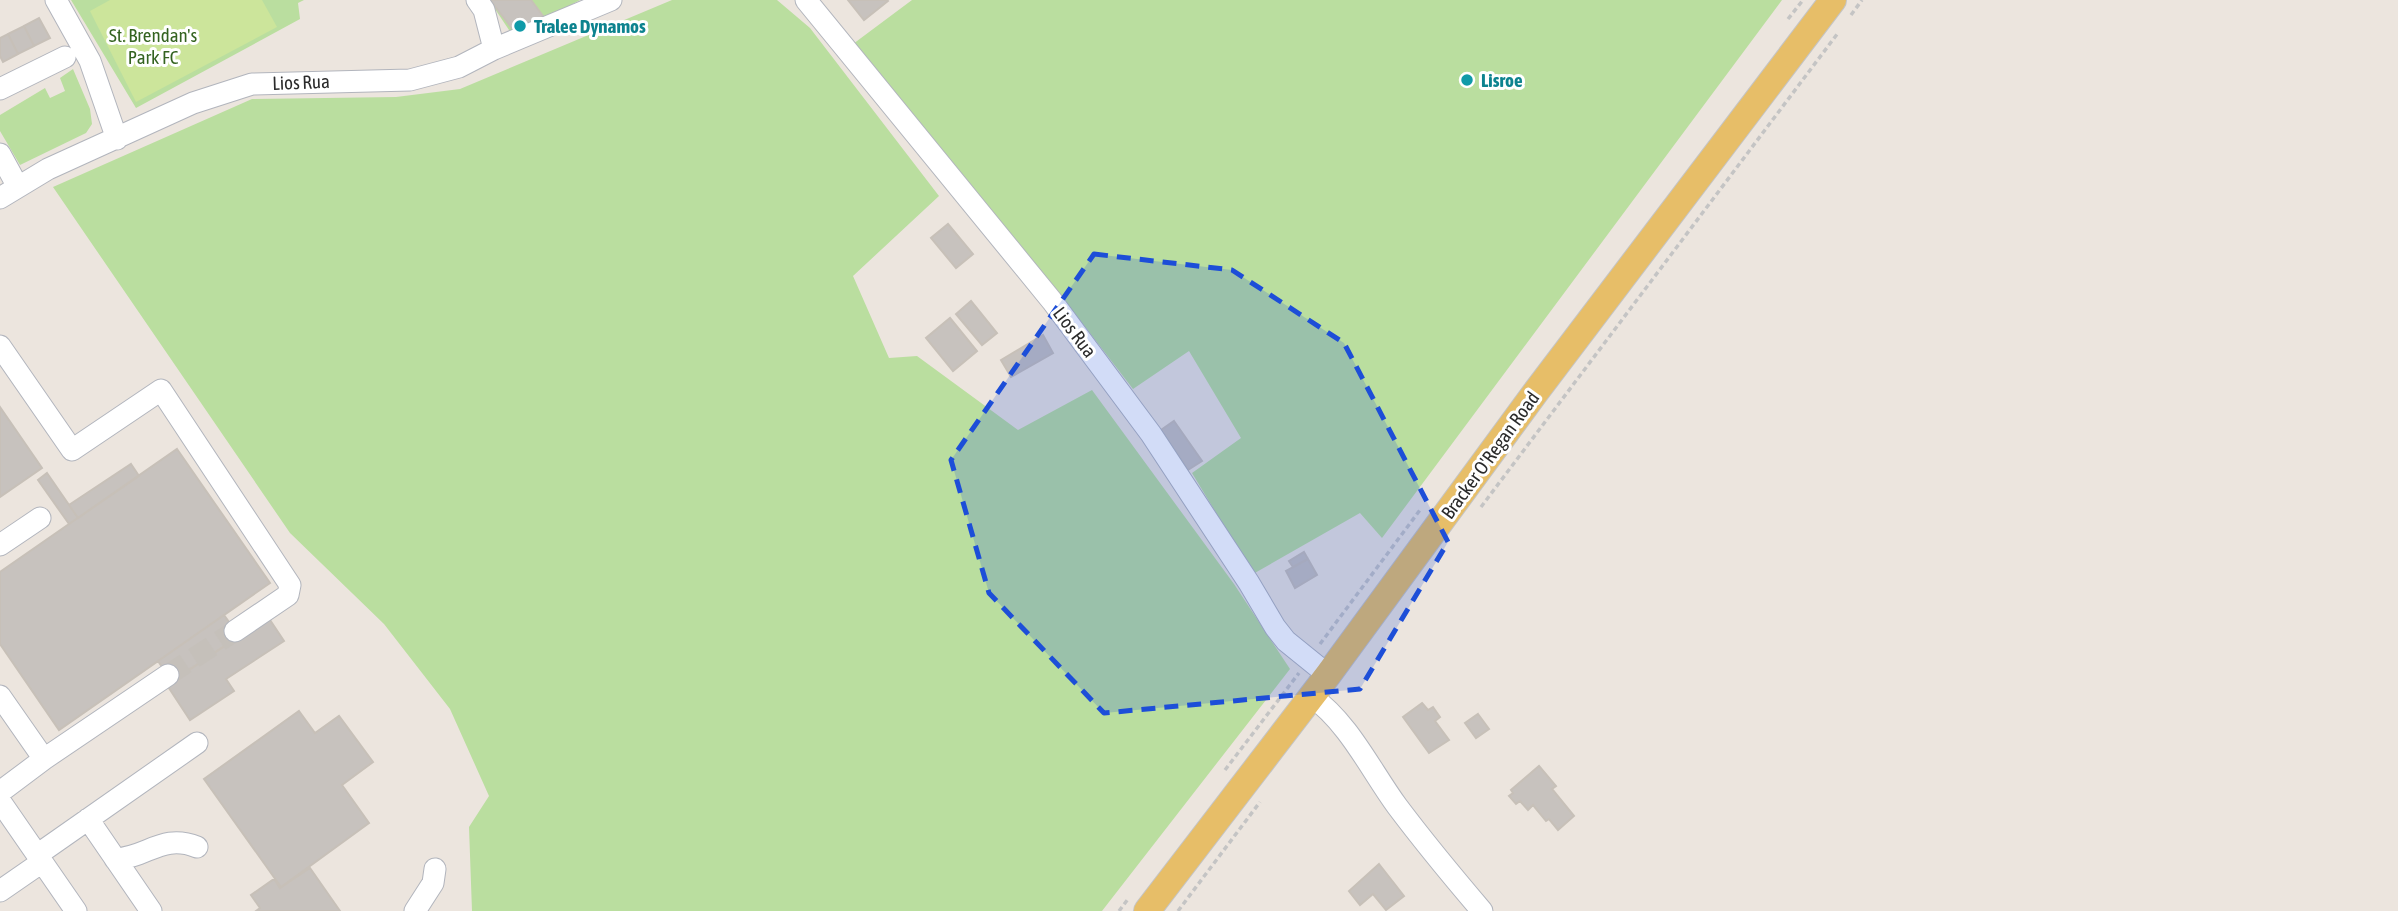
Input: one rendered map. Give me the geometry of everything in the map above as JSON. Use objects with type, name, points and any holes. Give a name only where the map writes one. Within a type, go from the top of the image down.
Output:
[{"type":"main road","name":"Bracker O'Regan Road","points":[[1147,911],[1328,675],[1535,393],[1840,11]]},
{"type":"street","points":[[56,0],[90,61],[117,139]]},
{"type":"street","points":[[477,0],[484,10],[494,49]]},
{"type":"street","name":"Lios Rua","points":[[9,192],[48,169],[193,103],[252,84],[410,80],[459,67],[494,49],[521,40],[611,0]]},
{"type":"street","name":"Lios Rua","points":[[806,0],[1052,301],[1135,411],[1250,583],[1275,627],[1286,641],[1328,675]]},
{"type":"street","points":[[0,89],[65,57]]},
{"type":"street","points":[[0,154],[9,192]]},
{"type":"street","points":[[0,346],[72,450],[161,390],[290,585],[288,595],[235,631]]},
{"type":"street","points":[[0,545],[40,518]]},
{"type":"street","points":[[0,792],[168,675]]},
{"type":"street","points":[[0,696],[44,759]]},
{"type":"street","points":[[1311,696],[1324,705],[1345,731],[1397,807],[1482,911]]},
{"type":"street","points":[[0,891],[88,819],[197,743]]},
{"type":"street","points":[[0,801],[76,911]]},
{"type":"street","points":[[88,819],[152,911]]},
{"type":"street","points":[[116,859],[126,859],[171,841],[185,842],[197,847]]},
{"type":"street","points":[[415,911],[433,883],[435,869]]},
{"type":"path","points":[[1840,11],[1862,0]]},
{"type":"path","points":[[1475,515],[1838,33]]},
{"type":"path","points":[[1178,911],[1262,800]]},
{"type":"highlighted area","points":[[1094,254],[1232,270],[1344,343],[1448,542],[1360,689],[1104,713],[989,593],[951,460]]},
{"type":"green space","name":"St. Brendan's Park FC","points":[[71,0],[304,0],[298,3],[300,19],[136,108]]},
{"type":"green space","name":"St. Brendan's Park FC","points":[[110,0],[262,0],[277,27],[136,102],[90,11]]},
{"type":"green space","name":"Tralee Dynamos","points":[[489,0],[580,0],[513,36]]},
{"type":"green space","points":[[672,0],[777,0],[810,28],[939,196],[853,276],[889,358],[917,356],[1018,430],[1092,390],[1234,584],[1290,669],[1102,911],[472,911],[469,827],[489,796],[450,709],[384,624],[290,533],[53,187],[252,99],[396,97],[460,89]]},
{"type":"green space","points":[[912,0],[1782,0],[1382,538],[1360,513],[1253,574],[1192,473],[1241,438],[1189,351],[1133,389],[1069,306],[853,44]]},
{"type":"green space","points":[[73,69],[90,109],[92,124],[86,133],[20,165],[0,131],[0,115],[45,88],[50,98],[65,91],[60,78]]},
{"type":"building","name":"Tralee Dynamos","points":[[490,0],[531,0],[543,16],[518,36]]},
{"type":"building","points":[[848,0],[887,0],[888,1],[864,20]]},
{"type":"building","points":[[39,18],[50,38],[34,46],[24,26]]},
{"type":"building","points":[[24,26],[34,46],[18,54],[8,34]]},
{"type":"building","points":[[8,34],[18,54],[3,62],[0,56],[0,38]]},
{"type":"building","points":[[948,224],[973,254],[956,268],[931,238]]},
{"type":"building","points":[[971,301],[997,333],[982,345],[956,314]]},
{"type":"building","points":[[950,318],[977,351],[953,371],[926,338]]},
{"type":"building","points":[[1043,335],[1053,353],[1011,377],[1001,360]]},
{"type":"building","points":[[0,407],[42,468],[0,497]]},
{"type":"building","points":[[1174,421],[1202,461],[1188,470],[1161,430]]},
{"type":"building","points":[[177,449],[270,583],[59,730],[0,644],[0,572]]},
{"type":"building","points":[[131,464],[139,476],[78,518],[69,505]]},
{"type":"building","points":[[47,473],[78,518],[69,524],[38,480]]},
{"type":"building","points":[[1304,552],[1308,559],[1293,567],[1289,561]]},
{"type":"building","points":[[1308,559],[1317,575],[1295,588],[1286,571]]},
{"type":"building","points":[[224,615],[239,636],[172,681],[158,661]]},
{"type":"building","points":[[268,617],[284,641],[226,679],[234,691],[190,720],[167,685]]},
{"type":"building","points":[[1422,703],[1428,710],[1433,707],[1440,717],[1435,721],[1449,740],[1429,753],[1403,717]]},
{"type":"building","points":[[299,711],[315,733],[339,716],[373,762],[342,785],[369,823],[281,887],[204,779]]},
{"type":"building","points":[[1478,714],[1489,729],[1476,738],[1465,723]]},
{"type":"building","points":[[1539,766],[1556,786],[1552,789],[1574,816],[1558,830],[1549,819],[1546,821],[1533,805],[1528,810],[1520,801],[1516,804],[1509,796],[1513,793],[1511,790]]},
{"type":"building","points":[[1379,864],[1404,896],[1386,910],[1373,894],[1360,905],[1349,891]]},
{"type":"building","points":[[310,868],[340,911],[256,911],[260,908],[251,895],[274,879],[280,888]]},
{"type":"tunnel","points":[[168,675],[235,631]]},
{"type":"place","name":"Tralee Dynamos","points":[[520,26]]},
{"type":"place","name":"Lisroe","points":[[1467,80]]}]
